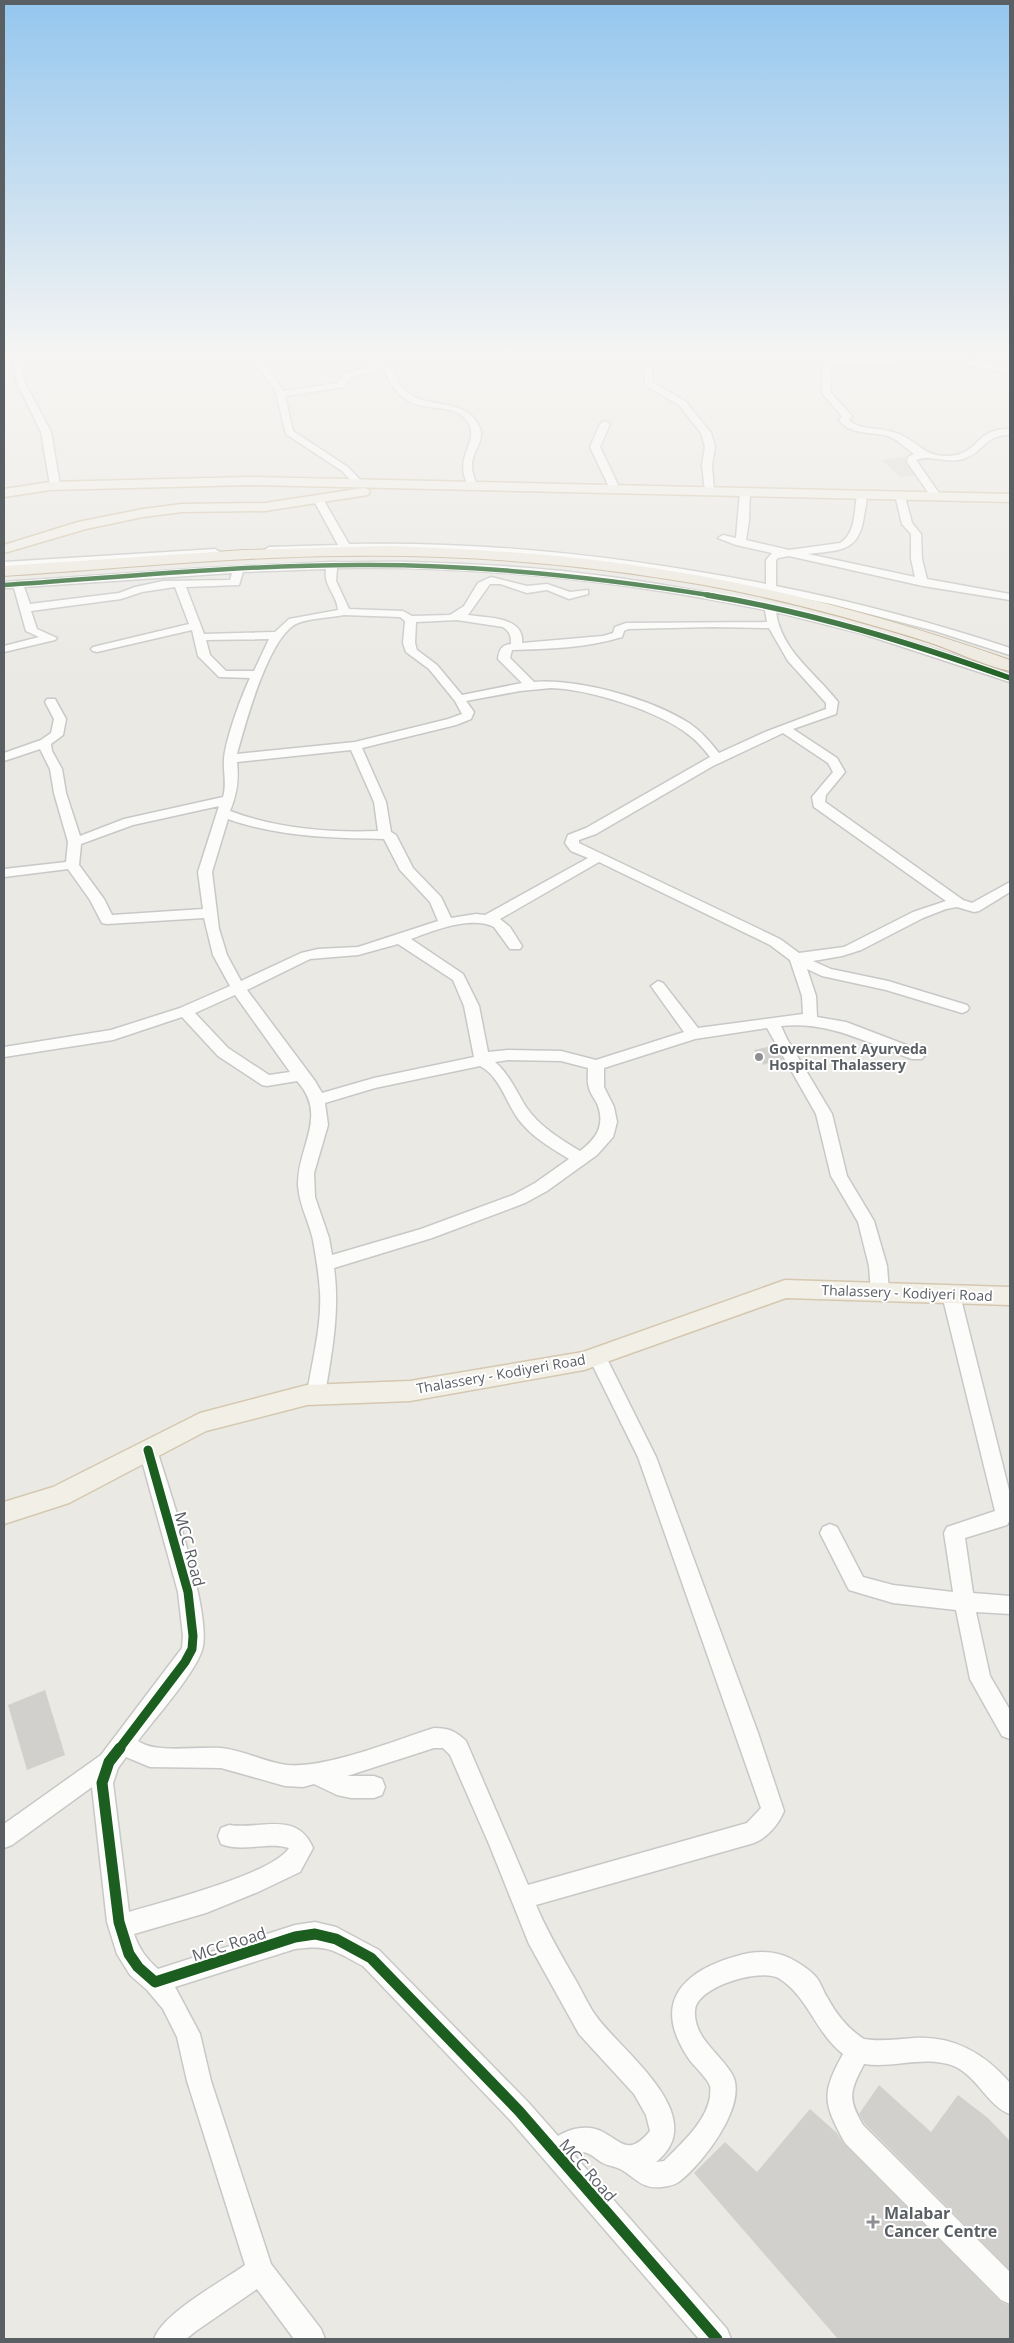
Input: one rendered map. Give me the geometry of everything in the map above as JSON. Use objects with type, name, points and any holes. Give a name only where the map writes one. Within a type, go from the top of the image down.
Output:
[{"type":"highway","points":[[4,571],[309,552],[434,552],[578,563],[718,583],[843,611],[944,641],[1010,666]]},
{"type":"highway","points":[[11,581],[266,561],[467,561],[534,565],[631,576],[703,589],[847,620],[1010,672]]},
{"type":"main road","points":[[4,493],[55,486],[249,480],[1010,498]]},
{"type":"main road","points":[[4,549],[83,525],[143,513],[182,508],[257,508],[407,483]]},
{"type":"main road","name":"Thalassery - Kodiyeri Road","points":[[4,1513],[60,1495],[200,1423],[221,1416],[307,1395],[410,1391],[584,1361],[785,1288],[1010,1296]]},
{"type":"street","points":[[52,465],[55,486]]},
{"type":"street","points":[[339,465],[358,482]]},
{"type":"street","points":[[467,465],[472,485]]},
{"type":"street","points":[[604,465],[615,488]]},
{"type":"street","points":[[707,465],[710,491]]},
{"type":"street","points":[[914,465],[936,496]]},
{"type":"street","points":[[740,542],[744,521],[745,492]]},
{"type":"street","points":[[771,587],[771,560],[775,555],[843,546],[852,542],[856,534],[862,494]]},
{"type":"street","points":[[900,496],[906,524],[916,534],[915,550],[919,574],[923,582]]},
{"type":"street","points":[[318,499],[345,547]]},
{"type":"street","points":[[723,538],[782,553],[923,582],[1010,597]]},
{"type":"street","points":[[4,565],[183,554],[345,547],[425,547],[517,552],[665,568],[771,587],[920,622],[1010,652]]},
{"type":"street","points":[[332,565],[329,575],[332,587],[342,601],[344,612]]},
{"type":"street","points":[[4,585],[11,581],[332,565],[407,565],[505,569],[650,586],[770,607],[839,623],[925,648],[1010,678]]},
{"type":"street","points":[[26,608],[121,596],[140,589],[163,584],[235,582],[238,569]]},
{"type":"street","points":[[4,649],[51,638],[32,631],[26,608],[11,581]]},
{"type":"street","points":[[457,617],[462,615],[474,600],[482,584],[488,581],[500,582],[526,590],[552,588],[569,596],[584,592]]},
{"type":"street","points":[[180,585],[196,626],[204,656],[223,675],[258,674]]},
{"type":"street","points":[[770,607],[770,614],[778,637],[794,659],[832,702],[832,711],[759,737],[717,758],[591,831],[573,838],[572,843],[576,848],[633,872],[775,942],[796,958],[827,973],[888,986],[962,1008]]},
{"type":"street","points":[[316,1394],[326,1330],[328,1294],[321,1238],[307,1197],[306,1173],[308,1157],[317,1138],[320,1125],[317,1100],[310,1085],[238,988],[220,955],[212,929],[205,872],[225,807],[232,777],[230,759],[248,698],[278,635],[293,621],[344,612],[403,614],[411,620]]},
{"type":"street","points":[[411,620],[415,618],[457,617],[506,624],[512,628],[517,636],[516,646]]},
{"type":"street","points":[[230,759],[355,746],[462,719],[467,716],[468,712],[459,699],[433,667],[412,652],[409,643],[411,620]]},
{"type":"street","points":[[531,686],[504,659],[505,651],[509,647],[544,647],[604,639],[618,635],[620,627],[645,624],[774,625]]},
{"type":"street","points":[[97,649],[196,626]]},
{"type":"street","points":[[200,638],[278,635]]},
{"type":"street","points":[[459,699],[531,686],[558,684],[582,687],[660,715],[692,731],[717,758]]},
{"type":"street","points":[[4,757],[45,744],[57,735],[60,719],[51,702]]},
{"type":"street","points":[[784,728],[833,761],[840,772],[834,780],[822,789],[818,797],[819,804],[958,903],[974,908],[1010,886]]},
{"type":"street","points":[[45,744],[46,751],[56,769],[60,793],[75,842],[72,865],[97,899],[107,920],[210,913]]},
{"type":"street","points":[[355,746],[380,802],[385,835]]},
{"type":"street","points":[[75,842],[129,822],[225,807],[253,822],[294,829],[356,835],[385,835],[391,837],[407,870],[436,900],[446,923]]},
{"type":"street","points":[[4,1052],[114,1035],[185,1011],[304,957],[320,953],[347,954],[401,939],[446,923],[489,919],[597,858]]},
{"type":"street","points":[[4,873],[72,865]]},
{"type":"street","points":[[796,958],[855,948],[929,911],[947,904],[958,903]]},
{"type":"street","points":[[489,919],[498,923],[507,932],[515,946]]},
{"type":"street","points":[[401,939],[458,976],[474,1012],[481,1060]]},
{"type":"street","points":[[796,958],[812,1008],[809,1020]]},
{"type":"street","points":[[658,986],[694,1034]]},
{"type":"street","points":[[185,1011],[223,1052],[267,1081],[301,1074]]},
{"type":"street","points":[[317,1100],[374,1083],[508,1055],[561,1056],[596,1065],[694,1034],[786,1019],[809,1020],[841,1025],[917,1055]]},
{"type":"street","points":[[772,1022],[779,1039],[824,1114],[839,1176],[866,1221],[872,1240],[878,1266],[880,1292]]},
{"type":"street","points":[[481,1060],[496,1070],[514,1101],[542,1134],[580,1158]]},
{"type":"street","points":[[325,1264],[426,1234],[519,1199],[541,1187],[580,1158],[607,1133],[609,1122],[606,1108],[596,1087],[596,1065]]},
{"type":"street","points":[[951,1295],[1005,1512],[1000,1519],[954,1533],[964,1601],[980,1679],[1010,1729]]},
{"type":"street","points":[[521,1898],[754,1832],[773,1811],[747,1733],[647,1457],[597,1356]]},
{"type":"street","name":"MCC Road","points":[[148,1450],[188,1592],[193,1636],[192,1649],[185,1662],[109,1762],[102,1783],[103,1806],[120,1926],[129,1954],[138,1967],[155,1982],[295,1937],[315,1934],[336,1938],[371,1958],[402,1987],[519,2111],[717,2339]]},
{"type":"street","points":[[830,1533],[856,1584],[874,1590],[964,1601],[1010,1604]]},
{"type":"street","points":[[124,1743],[137,1753],[150,1757],[221,1758],[246,1763],[285,1775],[304,1776],[317,1774],[434,1738],[447,1738],[458,1748],[468,1766],[536,1936],[588,2025],[643,2084],[658,2111],[663,2135],[650,2152],[627,2158]]},
{"type":"street","points":[[4,1837],[109,1762]]},
{"type":"street","points":[[317,1774],[325,1780],[346,1787],[362,1789],[374,1787]]},
{"type":"street","points":[[120,1926],[206,1900],[250,1884],[292,1864],[302,1848],[300,1841],[294,1837],[280,1834],[236,1838],[229,1836]]},
{"type":"street","points":[[557,2155],[568,2144],[595,2141],[610,2153],[627,2158],[650,2175],[670,2173],[685,2160],[712,2123],[721,2103],[723,2082],[692,2045],[683,2009],[685,1997],[699,1984],[725,1971],[759,1963],[785,1967],[794,1976],[806,1983],[836,2031],[858,2050],[884,2053],[927,2049],[943,2050],[965,2058],[982,2071],[1010,2102]]},
{"type":"street","points":[[155,1982],[171,2000],[188,2034],[199,2080],[215,2124],[239,2209],[260,2271],[311,2339]]},
{"type":"street","points":[[858,2050],[838,2088],[837,2102],[854,2134],[1010,2291]]},
{"type":"street","points":[[167,2339],[186,2321],[260,2271]]},
{"type":"shaded area","points":[[887,465],[914,465],[924,474],[901,477]]},
{"type":"building","points":[[772,1046],[777,1054],[779,1053],[785,1064],[771,1068],[768,1063],[764,1065],[754,1050]]},
{"type":"building","points":[[45,1690],[65,1755],[27,1770],[8,1705]]},
{"type":"building","points":[[879,2085],[931,2132],[958,2095],[988,2118],[1010,2141],[1010,2270],[865,2124],[859,2114]]},
{"type":"building","name":"Malabar Cancer Centre","points":[[810,2109],[837,2133],[844,2144],[1000,2301],[1010,2306],[1010,2339],[838,2339],[694,2173],[725,2142],[757,2172]]},
{"type":"cycle path","points":[[4,585],[256,568],[357,565],[485,568],[562,575],[714,596],[790,612],[938,653],[1010,678]]},
{"type":"cycle path","points":[[148,1450],[188,1592],[193,1636],[192,1649],[185,1662],[109,1762],[102,1783],[119,1922],[129,1954],[138,1967],[155,1982],[295,1937],[315,1934],[336,1939],[371,1958],[519,2111],[717,2339]]},
{"type":"place","name":"Government Ayurveda Hospital Thalassery","points":[[759,1057]]},
{"type":"place","name":"Malabar Cancer Centre","points":[[873,2222]]}]
